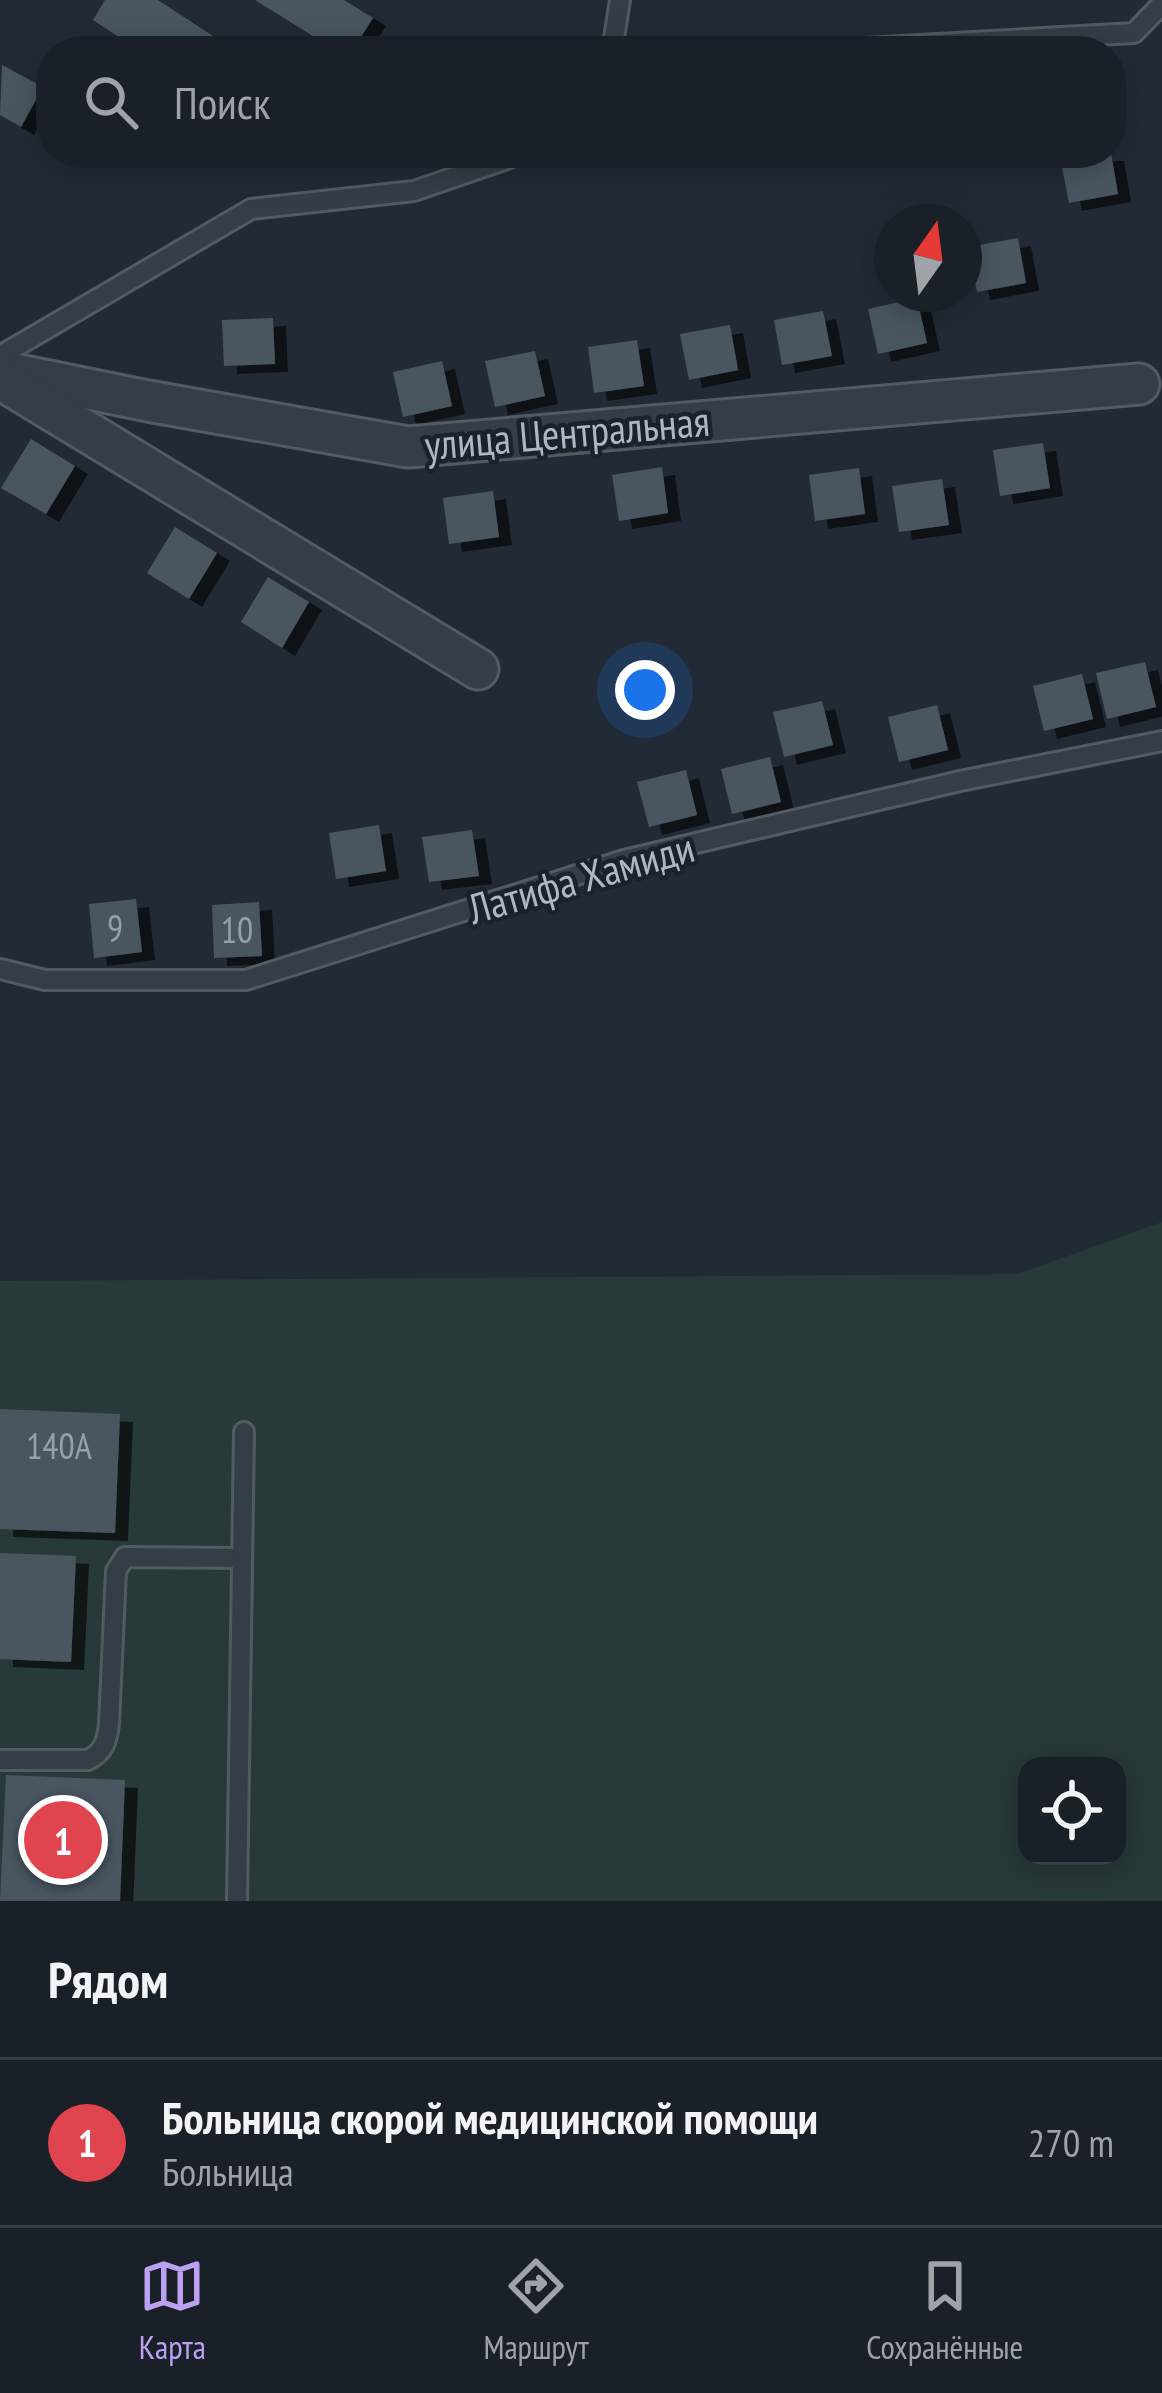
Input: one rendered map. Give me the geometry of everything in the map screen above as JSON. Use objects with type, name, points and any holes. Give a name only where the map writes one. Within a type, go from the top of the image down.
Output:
[{"type":"street","name":"улица Центральная","points":[[0,375],[408,447],[1139,383]]},
{"type":"street","name":"улица Центральная","points":[[0,375],[478,669]]},
{"type":"lane","points":[[614,36],[620,0]]},
{"type":"lane","points":[[1080,36],[1134,33],[1162,4]]},
{"type":"lane","points":[[0,356],[251,209],[414,191],[481,168]]},
{"type":"lane","name":"Латифа Хамиди","points":[[0,969],[44,980],[246,980],[624,860],[959,782],[1162,741]]},
{"type":"lane","points":[[237,1901],[244,1432]]},
{"type":"lane","points":[[0,1760],[88,1760],[103,1748],[108,1738],[116,1570],[125,1557],[242,1558]]},
{"type":"shaded area","points":[[1162,1222],[1162,1901],[0,1901],[0,1281],[1018,1274]]},
{"type":"building","points":[[105,0],[158,0],[213,36],[117,36],[93,20]]},
{"type":"building","points":[[255,0],[344,0],[373,18],[362,36],[313,36]]},
{"type":"building","points":[[2,65],[36,83],[36,100],[21,127],[0,115]]},
{"type":"building","points":[[1062,168],[1114,168],[1118,194],[1069,203]]},
{"type":"building","points":[[1018,238],[1026,283],[982,291],[982,244]]},
{"type":"building","points":[[868,309],[920,312],[927,343],[878,354]]},
{"type":"building","points":[[823,311],[832,356],[782,365],[774,320]]},
{"type":"building","points":[[273,318],[275,364],[224,366],[222,320]]},
{"type":"building","points":[[730,325],[738,370],[689,380],[680,334]]},
{"type":"building","points":[[637,340],[644,386],[594,393],[588,347]]},
{"type":"building","points":[[535,351],[545,396],[495,407],[485,361]]},
{"type":"building","points":[[442,361],[452,406],[403,417],[393,372]]},
{"type":"building","points":[[31,439],[75,466],[46,514],[1,488]]},
{"type":"building","points":[[1043,443],[1050,488],[1000,496],[993,450]]},
{"type":"building","points":[[662,467],[668,513],[619,521],[612,475]]},
{"type":"building","points":[[859,468],[865,514],[815,521],[809,475]]},
{"type":"building","points":[[942,479],[949,525],[899,532],[892,486]]},
{"type":"building","points":[[493,491],[499,537],[449,544],[443,498]]},
{"type":"building","points":[[175,527],[217,553],[189,599],[147,573]]},
{"type":"building","points":[[268,577],[309,602],[282,648],[241,622]]},
{"type":"building","points":[[1145,662],[1156,707],[1107,719],[1096,673]]},
{"type":"building","points":[[1082,674],[1093,719],[1044,731],[1033,686]]},
{"type":"building","points":[[822,701],[833,745],[784,757],[773,712]]},
{"type":"building","points":[[937,705],[948,750],[899,762],[888,717]]},
{"type":"building","points":[[770,757],[781,802],[732,814],[721,769]]},
{"type":"building","points":[[686,770],[697,815],[649,827],[637,782]]},
{"type":"building","points":[[379,825],[386,871],[336,879],[329,833]]},
{"type":"building","points":[[472,830],[479,876],[429,882],[422,837]]},
{"type":"building","points":[[136,899],[142,952],[94,958],[89,904]]},
{"type":"building","points":[[259,902],[262,956],[214,958],[212,905]]},
{"type":"building","points":[[0,1409],[120,1414],[115,1533],[0,1529]]},
{"type":"building","points":[[0,1553],[76,1556],[71,1662],[0,1659]]},
{"type":"building","points":[[6,1775],[125,1780],[120,1901],[0,1901]]},
{"type":"place","name":"Больница скорой медицинской помощи","points":[[63,1840]]}]
